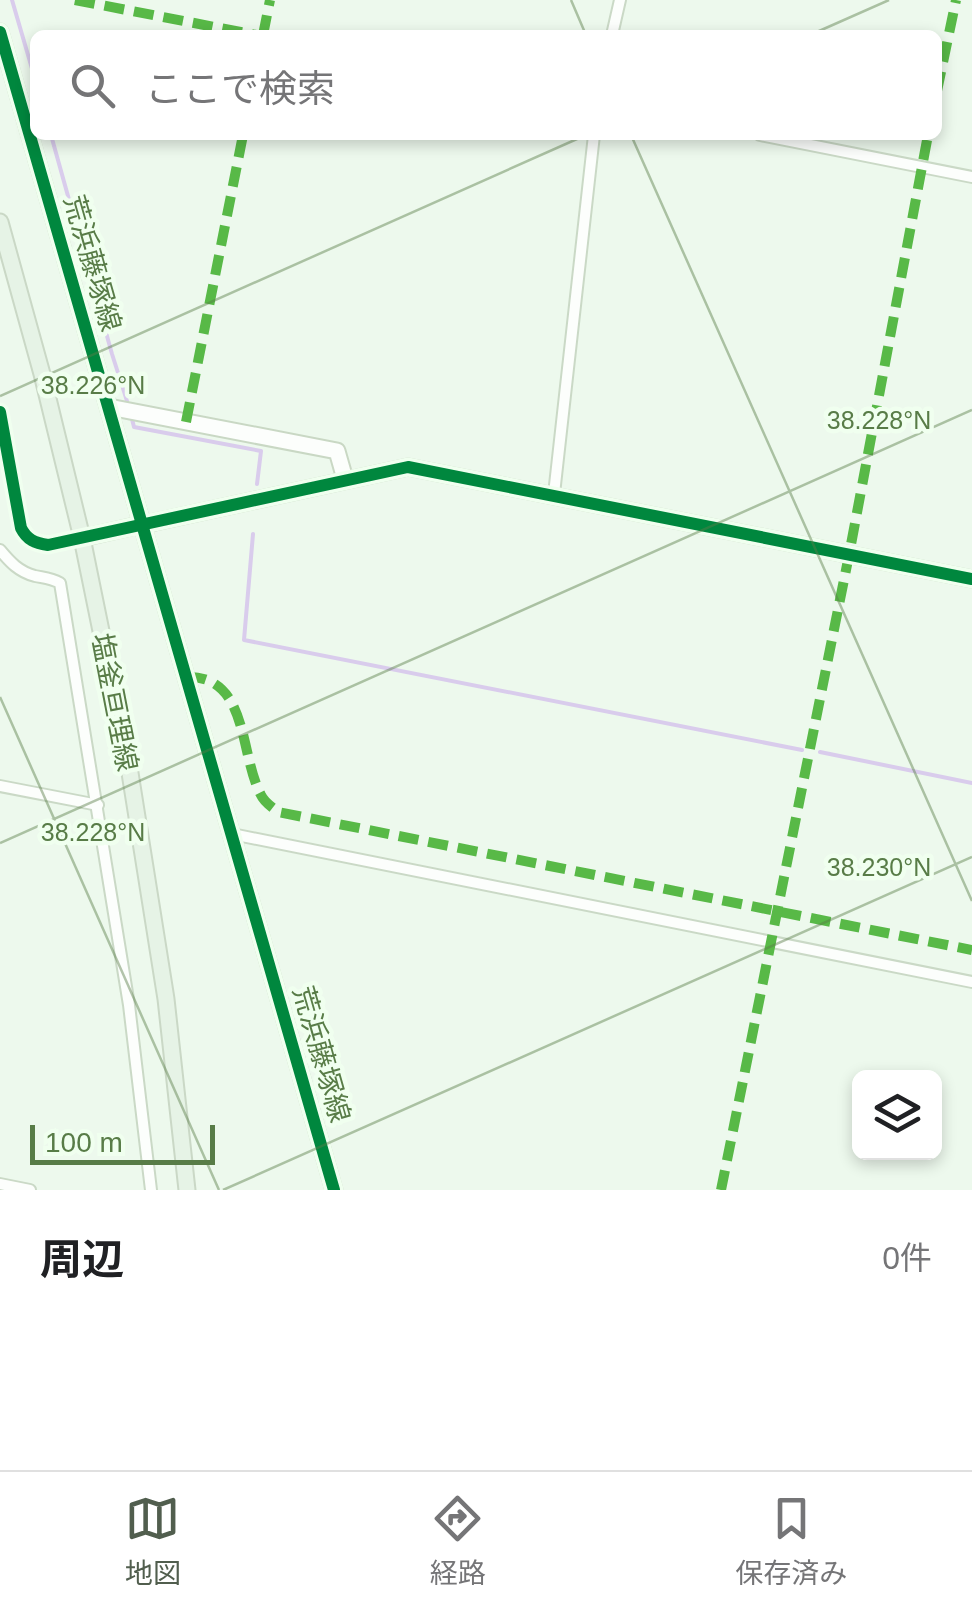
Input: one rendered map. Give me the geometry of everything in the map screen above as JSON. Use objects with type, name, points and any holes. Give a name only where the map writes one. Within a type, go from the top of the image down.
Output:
[{"type":"main road","name":"塩釜亘理線","points":[[0,222],[82,538],[133,792],[166,999],[187,1190]]},
{"type":"street","points":[[613,30],[620,0]]},
{"type":"street","name":"荒浜藤塚線","points":[[0,32],[30,135]]},
{"type":"street","name":"荒浜藤塚線","points":[[31,140],[334,1190]]},
{"type":"street","points":[[554,494],[593,140]]},
{"type":"street","points":[[785,140],[972,177]]},
{"type":"street","points":[[109,407],[337,451],[345,479]]},
{"type":"street","points":[[0,412],[21,528],[36,543],[48,545],[408,467],[972,579]]},
{"type":"street","points":[[0,550],[24,572],[60,583],[129,1005],[150,1190]]},
{"type":"street","points":[[0,786],[98,804]]},
{"type":"street","points":[[232,834],[972,982]]},
{"type":"street","points":[[0,1184],[30,1190]]},
{"type":"waterway","points":[[12,0],[30,62]]},
{"type":"waterway","points":[[52,140],[127,401]]},
{"type":"waterway","points":[[132,419],[134,427],[261,451],[257,484]]},
{"type":"waterway","points":[[253,534],[244,640],[802,750]]},
{"type":"waterway","points":[[820,752],[972,783]]},
{"type":"marked path","points":[[75,0],[230,30]]},
{"type":"marked path","points":[[264,30],[270,0]]},
{"type":"marked path","points":[[942,67],[956,0]]},
{"type":"marked path","points":[[186,422],[242,140]]},
{"type":"marked path","points":[[721,1190],[849,555],[927,140]]},
{"type":"marked path","points":[[186,677],[206,680],[221,689],[232,703],[261,795],[278,812],[972,950]]},
{"type":"cycle path","points":[[0,32],[30,136]]},
{"type":"cycle path","points":[[31,140],[334,1190]]},
{"type":"cycle path","points":[[0,412],[21,528],[32,540],[48,545],[408,467],[972,579]]}]
